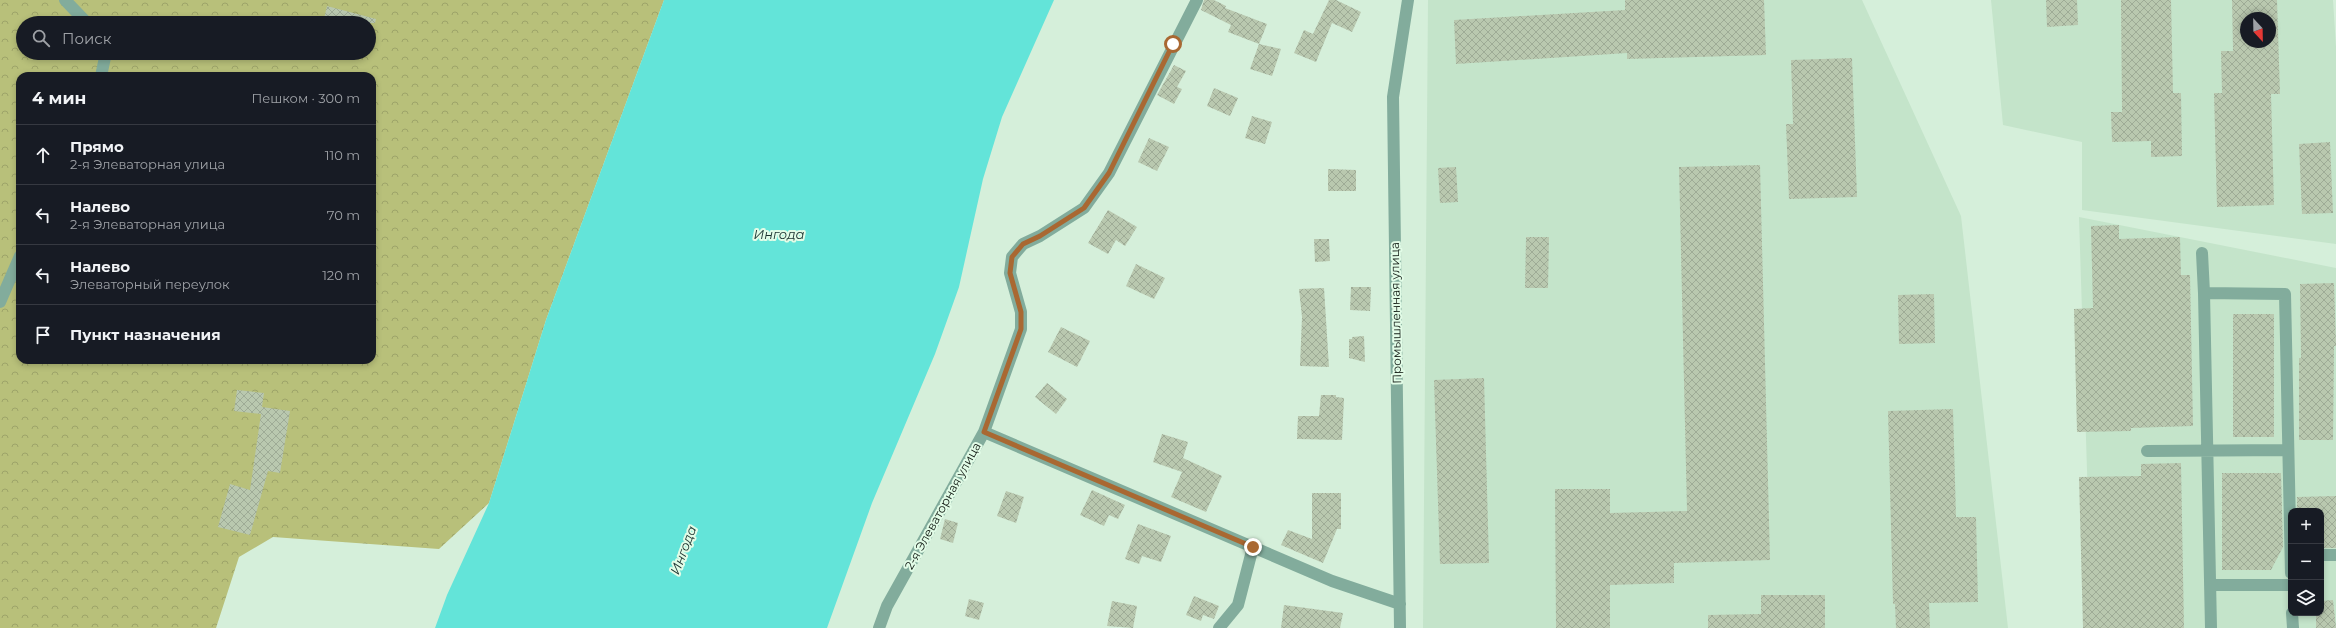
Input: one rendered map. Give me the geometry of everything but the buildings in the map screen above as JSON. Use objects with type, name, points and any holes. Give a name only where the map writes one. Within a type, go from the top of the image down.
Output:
[{"type":"street","points":[[65,0],[80,16]]},
{"type":"street","name":"2-я Элеваторная улица","points":[[879,628],[887,606],[984,432],[1021,329],[1021,312],[1010,273],[1012,257],[1023,244],[1040,236],[1084,208],[1109,173],[1197,0]]},
{"type":"street","name":"Промышленная улица","points":[[1400,628],[1393,97],[1408,0]]},
{"type":"street","points":[[102,72],[104,60]]},
{"type":"street","points":[[2202,253],[2212,628]]},
{"type":"street","points":[[0,302],[16,265]]},
{"type":"street","points":[[2204,293],[2285,294],[2291,544]]},
{"type":"street","points":[[984,432],[1332,581],[1400,604]]},
{"type":"street","points":[[2147,451],[2288,450]]},
{"type":"street","points":[[1219,628],[1238,605],[1253,547]]},
{"type":"street","points":[[2324,555],[2336,555]]},
{"type":"street","points":[[2210,585],[2288,585]]},
{"type":"street","points":[[2292,616],[2293,628]]},
{"type":"shaded area","points":[[1428,0],[1862,0],[1961,216],[2008,628],[1423,628]]},
{"type":"shaded area","points":[[1991,0],[2333,0],[2336,47],[2336,244],[2082,210],[2082,142],[2003,125]]},
{"type":"shaded area","points":[[2079,217],[2336,268],[2336,628],[2092,628]]},
{"type":"green space","points":[[0,0],[664,0],[546,320],[489,503],[439,549],[273,537],[239,557],[216,628],[0,628]]},
{"type":"water","name":"Ингода","points":[[664,0],[1054,0],[1002,117],[983,179],[959,287],[935,354],[872,503],[827,628],[435,628],[447,595],[489,503],[546,320]]},
{"type":"route","points":[[1173,44],[1109,173],[1084,208],[1040,236],[1023,244],[1012,257],[1010,273],[1021,312],[1021,329],[984,432],[1253,547]]}]
